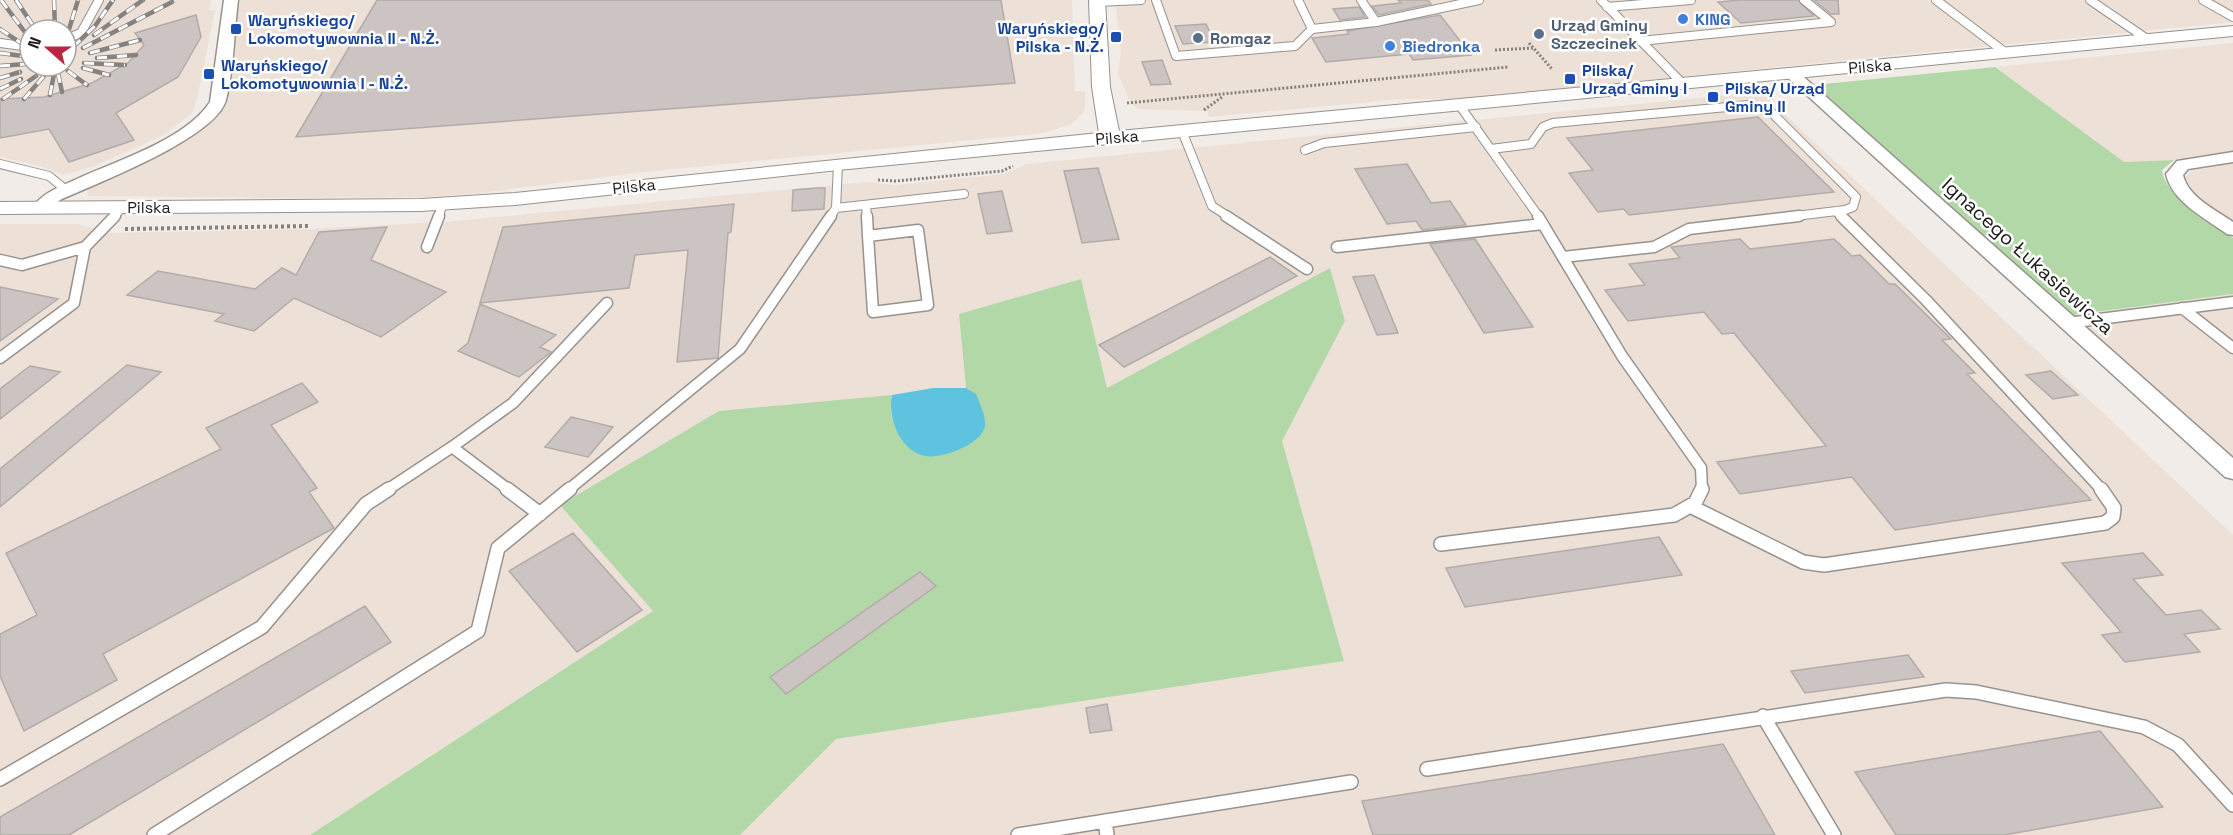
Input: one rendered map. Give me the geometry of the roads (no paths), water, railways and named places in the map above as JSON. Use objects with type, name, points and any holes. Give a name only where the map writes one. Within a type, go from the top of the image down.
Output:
[{"type":"street","points":[[41,208],[66,190],[178,138],[200,125],[214,111],[220,91],[220,72],[231,0]]},
{"type":"street","points":[[1097,1],[1101,87],[1110,138]]},
{"type":"street","name":"Pilska","points":[[0,208],[443,204],[838,164],[2233,31]]},
{"type":"street","name":"Ignacego Łukasiewicza","points":[[1792,74],[2233,471]]},
{"type":"street","points":[[2233,157],[2183,165],[2174,174],[2177,186],[2185,194],[2233,230]]},
{"type":"lane","points":[[78,34],[81,33],[99,0]]},
{"type":"lane","points":[[1097,1],[1141,0]]},
{"type":"lane","points":[[1156,0],[1176,56],[1295,46],[1312,29],[1376,22],[1442,7],[1474,3],[1479,0]]},
{"type":"lane","points":[[1298,0],[1312,29]]},
{"type":"lane","points":[[1361,0],[1376,22]]},
{"type":"lane","points":[[1601,0],[1683,84]]},
{"type":"lane","points":[[1607,7],[1691,0]]},
{"type":"lane","points":[[1640,41],[1831,22],[1804,0]]},
{"type":"lane","points":[[1936,0],[2006,53]]},
{"type":"lane","points":[[2090,0],[2147,39]]},
{"type":"lane","points":[[2203,0],[2233,17]]},
{"type":"lane","points":[[0,43],[18,45]]},
{"type":"lane","points":[[1441,544],[1674,515],[1692,507],[1700,496],[1705,482],[1701,468],[1622,356],[1543,224],[1460,105]]},
{"type":"lane","points":[[1491,149],[1531,144],[1544,127],[1552,123],[1738,105],[1758,106],[1772,113],[1853,191],[1857,201],[1853,207],[1836,211],[1689,229],[1654,247],[1563,257]]},
{"type":"lane","points":[[1305,150],[1324,143],[1476,128]]},
{"type":"lane","points":[[1182,131],[1212,206],[1307,269]]},
{"type":"lane","points":[[0,164],[49,176],[66,190]]},
{"type":"lane","points":[[154,835],[478,631],[498,548],[725,364],[740,349],[836,208],[838,164]]},
{"type":"lane","points":[[836,208],[964,194]]},
{"type":"lane","points":[[427,247],[443,204]]},
{"type":"lane","points":[[866,205],[868,236],[873,312],[928,305],[918,230],[868,236]]},
{"type":"lane","points":[[0,260],[22,265],[85,247],[123,207]]},
{"type":"lane","points":[[1692,507],[1803,562],[1824,565],[2105,523],[2113,517],[2114,508],[2109,498],[2034,415],[1926,300],[1836,211]]},
{"type":"lane","points":[[1337,247],[1543,224]]},
{"type":"lane","points":[[0,358],[74,303],[85,247]]},
{"type":"lane","points":[[2068,322],[2233,302]]},
{"type":"lane","points":[[0,779],[262,627],[366,504],[513,403],[607,303]]},
{"type":"lane","points":[[2182,308],[2233,348]]},
{"type":"lane","points":[[452,447],[540,514]]},
{"type":"lane","points":[[1427,769],[1763,716],[1946,690],[1976,692],[2125,722],[2164,735],[2178,745],[2233,805]]},
{"type":"lane","points":[[1763,716],[1834,835]]},
{"type":"lane","points":[[1018,835],[1106,828],[1351,782]]},
{"type":"water","points":[[933,388],[966,388],[976,394],[984,414],[985,426],[982,433],[969,445],[950,453],[925,456],[909,447],[897,432],[892,413],[892,395]]},
{"type":"railway","points":[[1,0],[18,23]]},
{"type":"railway","points":[[16,0],[28,18]]},
{"type":"railway","points":[[54,0],[55,18]]},
{"type":"railway","points":[[72,18],[78,0]]},
{"type":"railway","points":[[78,42],[95,26],[113,0]]},
{"type":"railway","points":[[94,35],[143,0]]},
{"type":"railway","points":[[83,48],[172,2]]},
{"type":"railway","points":[[0,29],[18,41]]},
{"type":"railway","points":[[90,53],[140,40]]},
{"type":"railway","points":[[0,53],[18,55]]},
{"type":"railway","points":[[97,58],[136,55]]},
{"type":"railway","points":[[84,63],[125,65]]},
{"type":"railway","points":[[0,66],[18,65]]},
{"type":"railway","points":[[83,68],[109,75]]},
{"type":"railway","points":[[0,78],[18,73]]},
{"type":"railway","points":[[3,99],[33,78]]},
{"type":"railway","points":[[24,99],[42,78]]},
{"type":"railway","points":[[50,95],[53,78]]},
{"type":"railway","points":[[59,78],[62,92]]},
{"type":"railway","points":[[78,78],[87,85]]},
{"type":"railway","points":[[0,89],[21,79]]},
{"type":"place","name":"KING","points":[[1683,19]]},
{"type":"place","name":"Waryńskiego/ Lokomotywownia II - N.Ż.","points":[[236,29]]},
{"type":"place","name":"Urząd Gminy Szczecinek","points":[[1539,34]]},
{"type":"place","name":"Waryńskiego/ Pilska - N.Ż.","points":[[1116,37]]},
{"type":"place","name":"Romgaz","points":[[1198,38]]},
{"type":"place","name":"Biedronka","points":[[1390,46]]},
{"type":"place","name":"Waryńskiego/ Lokomotywownia I - N.Ż.","points":[[209,74]]},
{"type":"place","name":"Pilska/ Urząd Gminy I","points":[[1570,79]]},
{"type":"place","name":"Pilska/ Urząd Gminy II","points":[[1713,97]]}]
